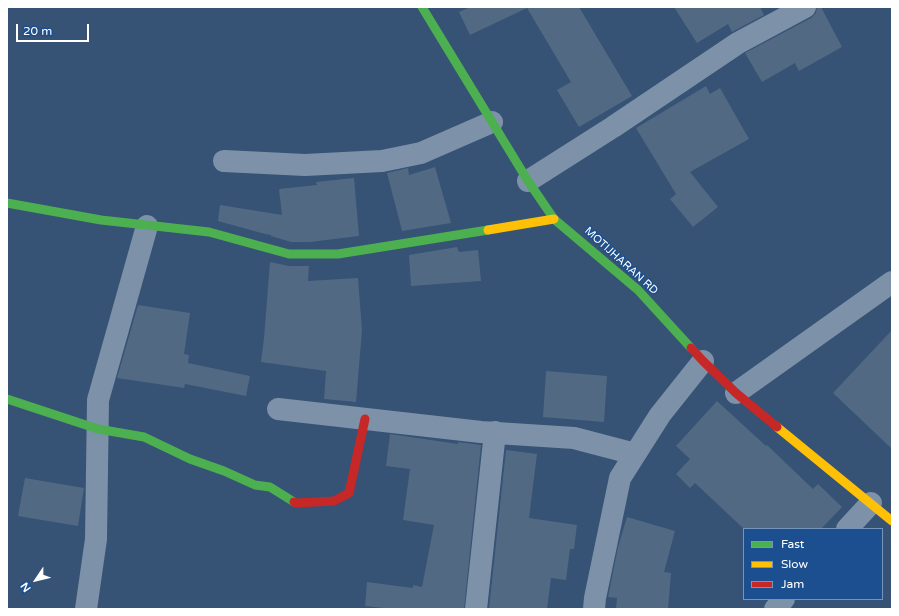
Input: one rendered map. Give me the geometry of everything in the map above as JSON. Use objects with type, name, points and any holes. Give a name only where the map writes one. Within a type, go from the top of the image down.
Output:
[{"type":"street","name":"MOTIJHARAN RD","points":[[422,7],[528,181],[554,219],[638,290],[703,361],[736,393],[892,521]]},
{"type":"street","points":[[528,181],[614,127],[738,43],[805,7]]},
{"type":"street","points":[[224,161],[305,165],[382,161],[421,153],[492,122]]},
{"type":"street","points":[[7,203],[101,220],[209,232],[289,254],[338,254],[554,219]]},
{"type":"street","points":[[86,609],[96,539],[98,400],[148,226]]},
{"type":"street","points":[[736,393],[892,282]]},
{"type":"street","points":[[594,609],[620,478],[660,415],[703,361]]},
{"type":"street","points":[[7,399],[98,429],[144,437],[190,459],[224,471],[255,485],[270,487],[296,503],[334,501],[349,493],[365,419]]},
{"type":"street","points":[[278,409],[481,432],[574,438],[635,454]]},
{"type":"street","points":[[476,609],[495,432]]},
{"type":"street","points":[[848,528],[871,503]]},
{"type":"street","points":[[775,609],[783,600]]},
{"type":"building","points":[[470,7],[579,7],[632,96],[579,127],[557,90],[571,82],[527,8],[470,35],[459,12]]},
{"type":"building","points":[[674,7],[760,7],[764,15],[732,32],[728,24],[697,43]]},
{"type":"building","points":[[817,7],[821,7],[842,47],[799,71],[795,63],[762,82],[745,53],[811,18],[816,13]]},
{"type":"building","points":[[706,86],[710,94],[720,88],[749,139],[690,172],[718,207],[693,227],[670,199],[676,194],[636,128]]},
{"type":"building","points":[[435,167],[451,223],[402,231],[387,173],[408,168],[409,175]]},
{"type":"building","points":[[354,178],[359,236],[310,242],[291,242],[218,221],[220,205],[282,215],[279,189],[317,185],[316,182]]},
{"type":"building","points":[[457,247],[459,252],[478,250],[481,281],[411,286],[409,255]]},
{"type":"building","points":[[270,262],[289,266],[309,266],[308,281],[358,278],[362,330],[356,402],[324,399],[326,371],[261,362]]},
{"type":"building","points":[[138,305],[190,313],[184,354],[189,355],[188,363],[250,376],[246,396],[185,384],[184,388],[117,378]]},
{"type":"building","points":[[892,330],[892,449],[833,393]]},
{"type":"building","points":[[546,371],[607,376],[604,422],[543,417]]},
{"type":"building","points":[[717,401],[766,446],[767,445],[813,489],[818,484],[842,507],[822,528],[743,528],[695,483],[690,488],[676,474],[690,459],[676,446]]},
{"type":"building","points":[[390,434],[458,444],[458,442],[481,445],[464,609],[393,609],[365,606],[367,582],[413,588],[413,585],[422,587],[434,525],[403,520],[410,469],[386,466]]},
{"type":"building","points":[[506,450],[537,454],[529,518],[577,525],[574,549],[570,549],[566,580],[551,578],[547,609],[489,609]]},
{"type":"building","points":[[25,478],[84,488],[78,526],[18,516]]},
{"type":"building","points":[[627,517],[675,531],[664,572],[671,573],[668,609],[616,609],[617,598],[608,597],[618,547]]},
{"type":"traffic: fast","points":[[422,7],[528,181],[554,219],[638,290],[691,348]]},
{"type":"traffic: fast","points":[[7,203],[101,220],[209,232],[289,254],[338,254],[488,230]]},
{"type":"traffic: fast","points":[[7,399],[98,429],[144,437],[190,459],[224,471],[255,485],[270,487],[294,502]]},
{"type":"traffic: slow","points":[[488,230],[554,219]]},
{"type":"traffic: slow","points":[[777,427],[892,521]]},
{"type":"traffic: jam","points":[[691,348],[736,393],[777,427]]},
{"type":"traffic: jam","points":[[294,502],[334,501],[349,493],[365,419]]}]
